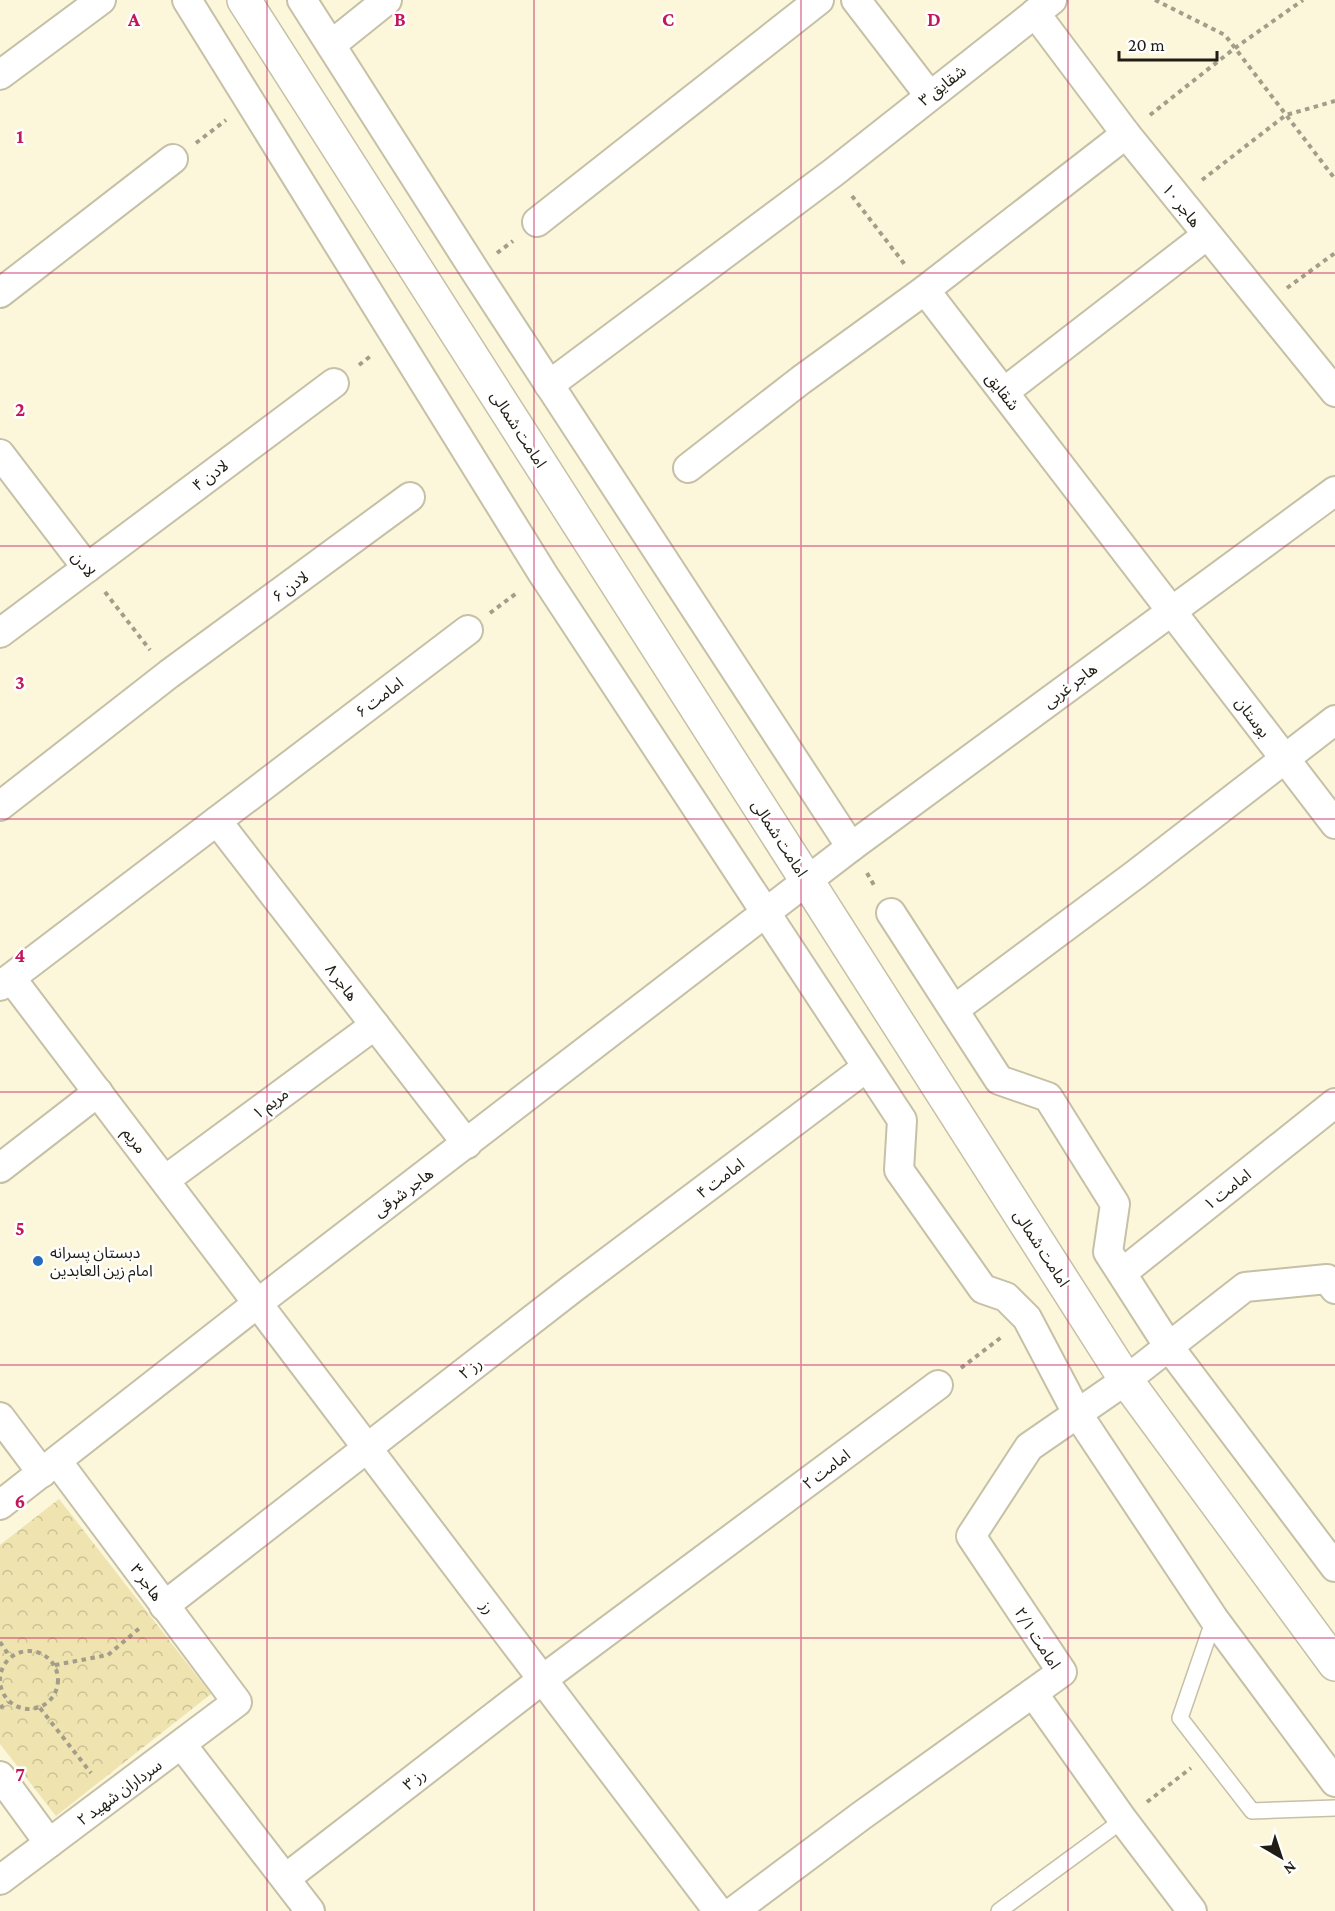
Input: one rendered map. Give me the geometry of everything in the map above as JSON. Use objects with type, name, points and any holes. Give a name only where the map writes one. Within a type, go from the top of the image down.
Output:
[{"type":"main road","name":"امامت شمالی","points":[[244,0],[1126,1380],[1335,1664]]},
{"type":"street","points":[[0,75],[101,0]]},
{"type":"street","points":[[187,0],[397,338],[468,457],[902,1120],[899,1170],[983,1289],[1006,1297],[1027,1317],[1077,1413],[1214,1620],[1335,1782]]},
{"type":"street","points":[[302,0],[475,271],[851,847]]},
{"type":"street","points":[[332,45],[387,0]]},
{"type":"street","points":[[537,222],[819,0]]},
{"type":"street","points":[[856,0],[929,95]]},
{"type":"street","name":"شقایق ۳","points":[[549,385],[834,172],[1043,7]]},
{"type":"street","name":"هاجر ۱۰","points":[[1043,7],[1126,134],[1335,392]]},
{"type":"street","points":[[688,468],[801,380],[925,290],[1126,134]]},
{"type":"street","points":[[0,293],[173,159]]},
{"type":"street","points":[[1004,392],[1207,236]]},
{"type":"street","name":"شقایق","points":[[925,290],[1172,609]]},
{"type":"street","name":"لادن ۴","points":[[0,633],[334,383]]},
{"type":"street","name":"لادن","points":[[0,454],[87,568]]},
{"type":"street","name":"هاجر غربی","points":[[807,880],[1335,491]]},
{"type":"street","name":"لادن ۶","points":[[0,806],[169,674],[410,497]]},
{"type":"street","name":"بوستان","points":[[1172,609],[1335,824]]},
{"type":"street","name":"امامت ۶","points":[[6,982],[468,630]]},
{"type":"street","points":[[955,1009],[1136,874],[1335,720]]},
{"type":"street","name":"هاجر ۸","points":[[217,821],[467,1144]]},
{"type":"street","name":"هاجر شرقی","points":[[0,1505],[807,880]]},
{"type":"street","points":[[891,913],[999,1080],[1048,1096],[1115,1204],[1108,1252],[1169,1347],[1330,1552]]},
{"type":"street","name":"مریم","points":[[6,982],[98,1092],[258,1303]]},
{"type":"street","name":"مریم ۱","points":[[165,1180],[375,1025]]},
{"type":"street","name":"امامت ۴","points":[[573,1288],[867,1067]]},
{"type":"street","points":[[0,1168],[98,1092]]},
{"type":"street","name":"امامت ۱","points":[[1122,1273],[1334,1104]]},
{"type":"street","points":[[1077,1413],[1126,1380],[1245,1287],[1327,1279],[1335,1289]]},
{"type":"street","name":"رز ۲","points":[[164,1606],[573,1288]]},
{"type":"street","name":"رز","points":[[258,1303],[718,1911]]},
{"type":"street","name":"امامت ۲","points":[[543,1679],[938,1385]]},
{"type":"street","name":"امامت ۲/۱","points":[[734,1911],[861,1816],[1062,1672],[971,1536],[1029,1447],[1077,1413]]},
{"type":"street","name":"هاجر ۳","points":[[0,1417],[50,1467],[164,1606],[237,1702]]},
{"type":"street","name":"رز ۳","points":[[286,1878],[543,1679]]},
{"type":"street","points":[[1033,1693],[1123,1820],[1192,1911]]},
{"type":"street","name":"سرداران شهید ۲","points":[[0,1880],[237,1702]]},
{"type":"street","points":[[182,1745],[310,1911]]},
{"type":"street","points":[[0,1776],[49,1843]]},
{"type":"lane","points":[[1214,1620],[1180,1718],[1252,1811],[1335,1808]]},
{"type":"lane","points":[[999,1911],[1123,1820]]},
{"type":"path","points":[[1155,0],[1225,35],[1335,179]]},
{"type":"path","points":[[1126,134],[1235,48],[1303,0]]},
{"type":"path","points":[[1178,199],[1286,115],[1335,101]]},
{"type":"path","points":[[173,159],[250,102]]},
{"type":"path","points":[[834,172],[925,290]]},
{"type":"path","points":[[475,271],[537,222]]},
{"type":"path","points":[[1264,305],[1335,253]]},
{"type":"path","points":[[334,383],[397,338]]},
{"type":"path","name":"لادن","points":[[87,568],[169,674]]},
{"type":"path","points":[[468,630],[543,574]]},
{"type":"path","points":[[851,847],[891,913]]},
{"type":"path","points":[[938,1385],[1027,1317]]},
{"type":"path","points":[[55,1665],[108,1655],[164,1606]]},
{"type":"path","points":[[0,1642],[10,1657]]},
{"type":"path","points":[[26,1650],[43,1654],[55,1665],[60,1682],[53,1698],[40,1708],[23,1709],[8,1702],[0,1687],[1,1671],[10,1657],[26,1650]]},
{"type":"path","points":[[0,1708],[8,1702]]},
{"type":"path","points":[[40,1708],[111,1797]]},
{"type":"path","points":[[1123,1820],[1208,1754]]},
{"type":"green space","points":[[59,1499],[211,1694],[56,1816],[0,1744],[0,1545]]},
{"type":"place","name":"دبستان پسرانه امام زین العابدین","points":[[38,1261]]}]
